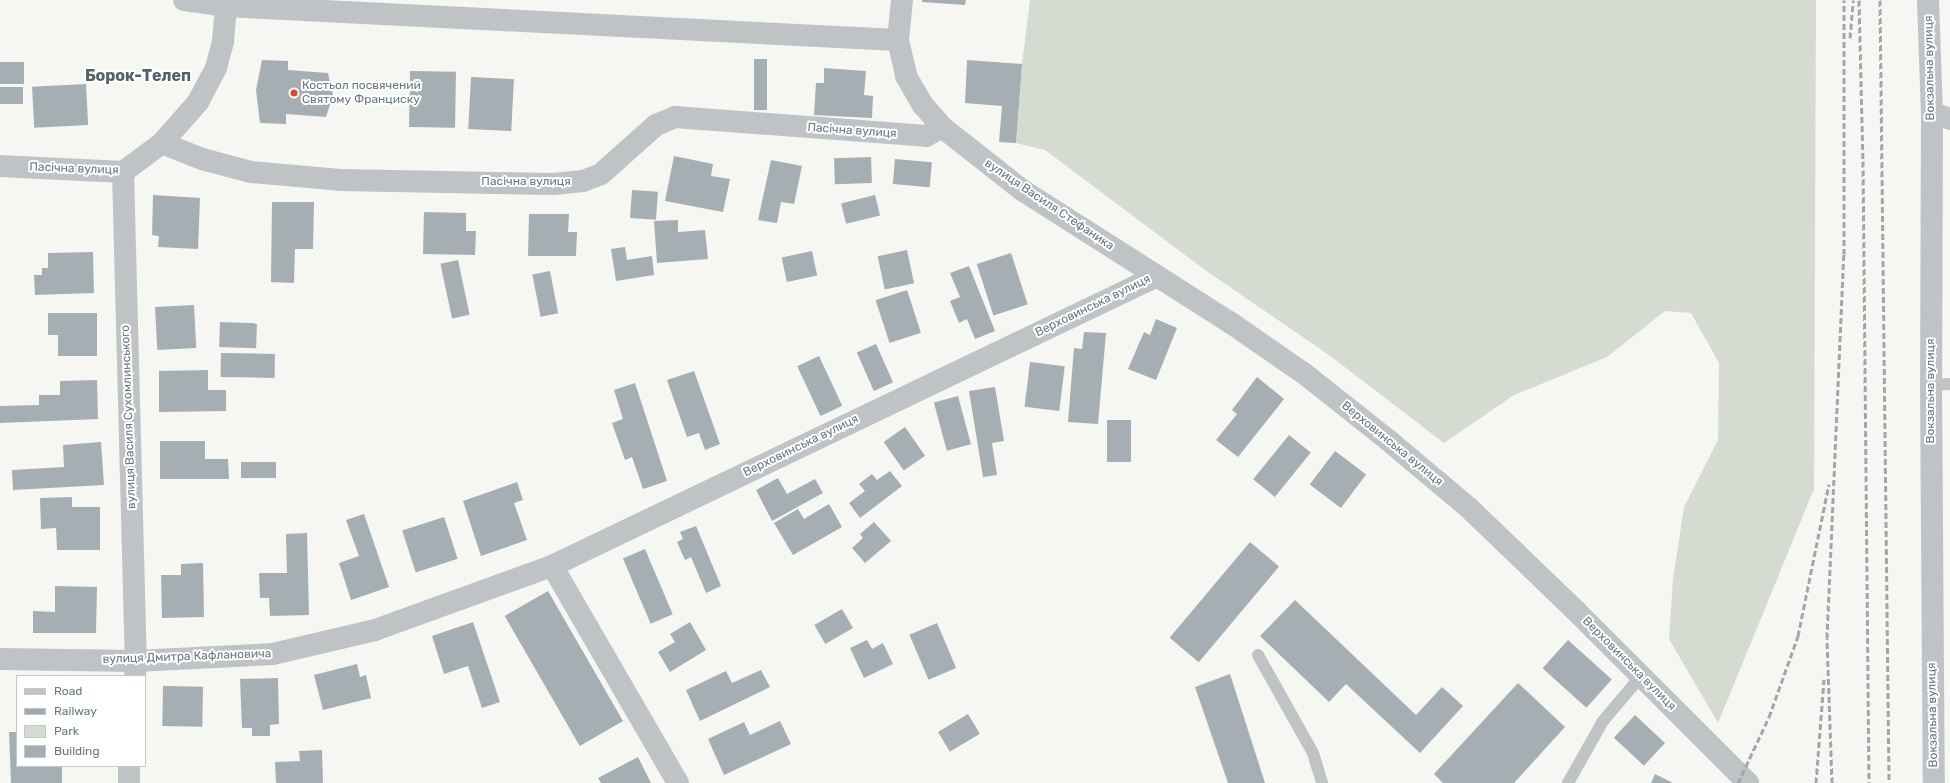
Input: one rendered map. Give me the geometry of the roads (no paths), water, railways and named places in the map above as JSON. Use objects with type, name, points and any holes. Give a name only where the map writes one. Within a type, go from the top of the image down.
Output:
[{"type":"street","points":[[184,0],[216,4],[898,40]]},
{"type":"street","name":"вулиця Василя Стефаника","points":[[902,0],[898,40],[906,76],[923,105],[942,127],[1022,190],[1157,276]]},
{"type":"street","name":"Вокзальна вулиця","points":[[1928,0],[1941,116],[1940,384],[1934,783]]},
{"type":"street","name":"Пасічна вулиця","points":[[0,166],[123,172],[162,143],[198,102],[216,68],[223,41],[216,4]]},
{"type":"street","name":"Пасічна вулиця","points":[[162,143],[202,159],[251,172],[340,180],[554,184],[583,181],[601,174],[656,125],[675,117],[926,136],[942,127]]},
{"type":"street","name":"вулиця Василя Сухомлинського","points":[[123,172],[135,669]]},
{"type":"street","name":"Верховинська вулиця","points":[[552,566],[1157,276],[1231,323],[1293,367],[1388,440],[1469,508],[1642,676],[1748,783]]},
{"type":"street","points":[[552,566],[678,783]]},
{"type":"street","name":"вулиця Дмитра Кафлановича","points":[[0,659],[135,669],[273,654],[375,630],[552,566]]},
{"type":"street","points":[[129,767],[130,783]]},
{"type":"lane","points":[[1258,655],[1313,753],[1322,783]]},
{"type":"lane","points":[[1568,783],[1603,721],[1642,676]]},
{"type":"railway","points":[[1832,783],[1827,638],[1844,254],[1844,0]]},
{"type":"railway","points":[[1850,38],[1853,0]]},
{"type":"railway","points":[[1859,0],[1863,161],[1869,783]]},
{"type":"railway","points":[[1880,0],[1889,783]]},
{"type":"railway","points":[[1738,783],[1769,717],[1798,636],[1829,484]]},
{"type":"railway","points":[[1816,783],[1824,679]]},
{"type":"place","name":"Костьол посвячений Святому Франциску","points":[[294,93]]},
{"type":"district","name":"Борок-Телеп","points":[[138,76]]}]
